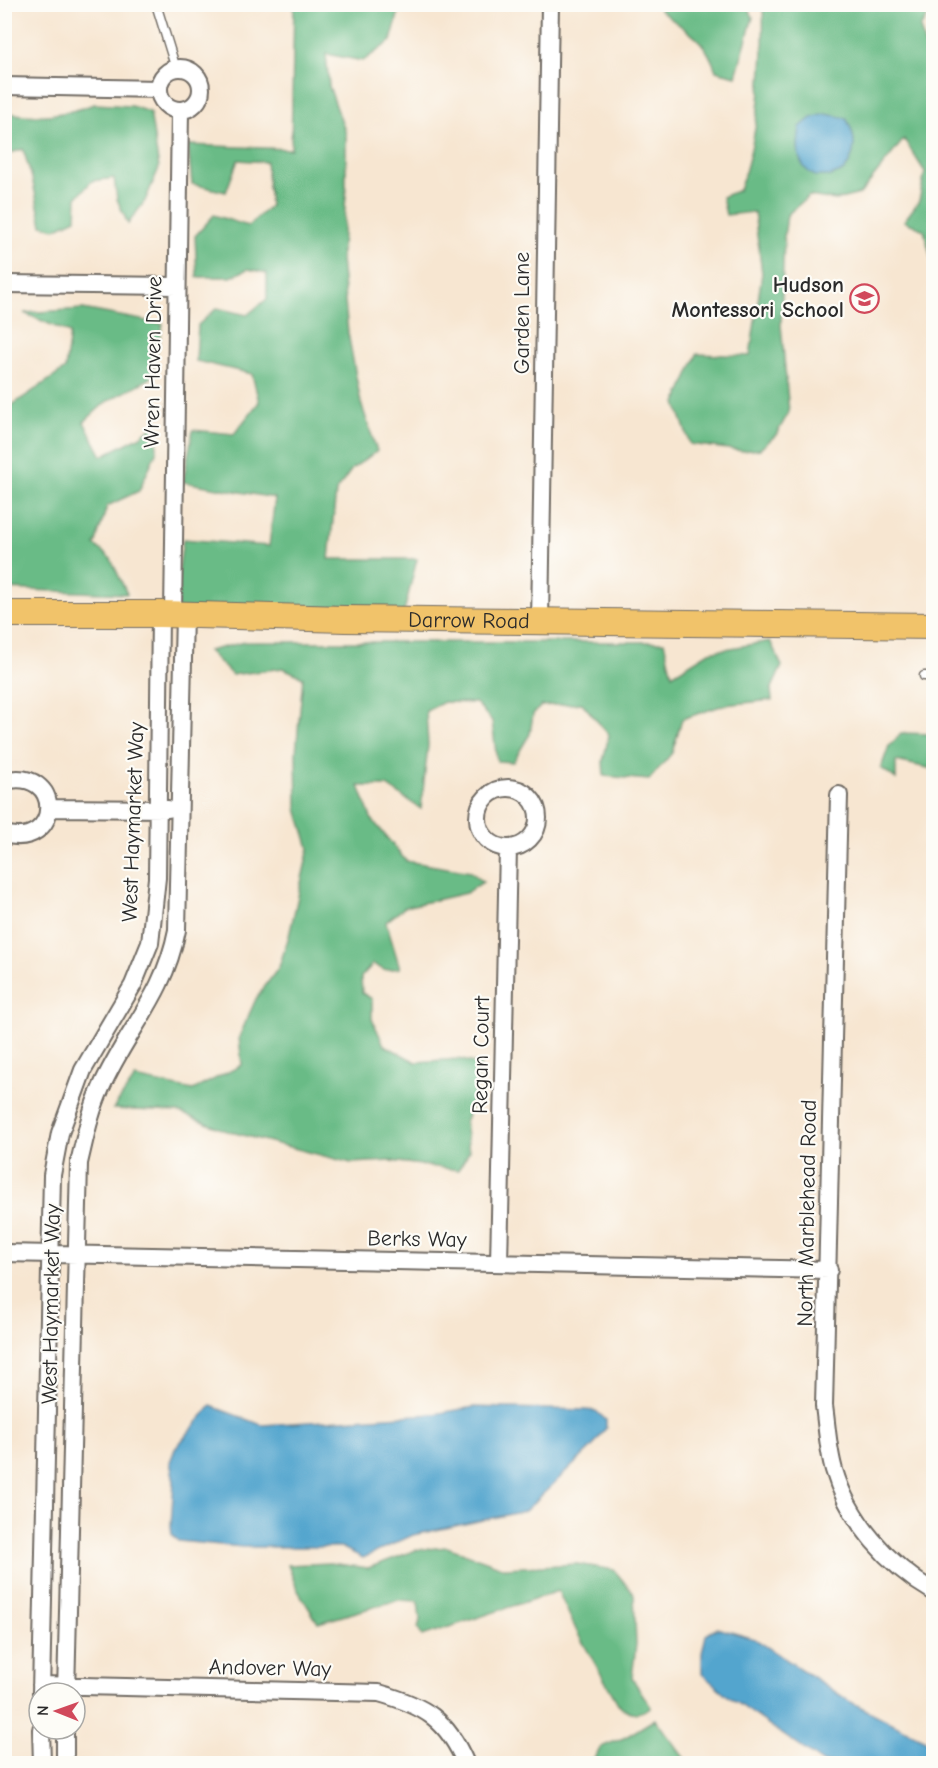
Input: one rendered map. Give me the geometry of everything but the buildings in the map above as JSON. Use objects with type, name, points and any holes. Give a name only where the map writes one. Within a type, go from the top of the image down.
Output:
[{"type":"main road","name":"Darrow Road","points":[[4,614],[172,614],[540,622],[933,626]]},
{"type":"street","name":"Garden Lane","points":[[540,622],[545,151],[550,4]]},
{"type":"street","points":[[176,69],[191,71],[199,79],[201,89],[198,100],[190,107],[180,110],[170,107],[162,99],[159,88],[162,78],[170,70],[176,69]]},
{"type":"street","points":[[4,86],[159,88]]},
{"type":"street","name":"Wren Haven Drive","points":[[172,614],[180,110]]},
{"type":"street","points":[[4,284],[177,286]]},
{"type":"street","name":"West Haymarket Way","points":[[41,1681],[52,1175],[65,1115],[83,1070],[133,985],[150,943],[154,912],[158,809],[172,614]]},
{"type":"street","name":"West Haymarket Way","points":[[66,1681],[79,1163],[92,1110],[115,1061],[155,996],[173,949],[179,912],[181,810],[172,614]]},
{"type":"street","points":[[4,781],[20,777],[34,781],[45,793],[49,808],[45,823],[34,834],[19,838],[4,834]]},
{"type":"street","name":"North Marblehead Road","points":[[839,795],[824,1406],[833,1468],[856,1520],[887,1557],[933,1592]]},
{"type":"street","points":[[49,808],[181,810]]},
{"type":"street","name":"Regan Court","points":[[499,1263],[508,848]]},
{"type":"street","name":"Berks Way","points":[[4,1253],[829,1270]]},
{"type":"street","name":"Andover Way","points":[[87,1689],[379,1693],[413,1703],[434,1716],[450,1733],[466,1764]]},
{"type":"street","points":[[41,1741],[42,1764]]},
{"type":"street","points":[[65,1741],[65,1764]]},
{"type":"lane","points":[[156,4],[176,69]]},
{"type":"green space","points":[[294,5],[396,5],[399,11],[391,41],[363,61],[326,54],[329,86],[346,134],[346,195],[341,259],[348,333],[361,403],[377,451],[352,469],[336,491],[329,559],[417,559],[402,620],[173,614],[183,539],[269,546],[275,498],[183,482],[193,430],[234,434],[259,402],[252,374],[196,361],[198,325],[217,308],[247,315],[267,299],[267,273],[248,269],[231,277],[197,277],[195,236],[214,215],[248,226],[270,206],[266,162],[238,160],[226,192],[192,184],[188,145],[291,149]]},
{"type":"green space","points":[[661,5],[747,5],[753,17],[736,76],[716,71],[700,42],[660,10]]},
{"type":"green space","points":[[763,5],[933,5],[933,9],[920,28],[933,76],[933,266],[924,230],[904,221],[919,201],[925,172],[904,139],[860,194],[836,200],[809,196],[787,215],[781,325],[789,412],[776,435],[760,449],[743,451],[690,444],[676,403],[697,354],[750,356],[762,273],[754,212],[726,215],[722,197],[739,190],[751,147],[762,74]]},
{"type":"green space","points":[[94,104],[131,106],[150,112],[159,168],[145,201],[128,224],[117,199],[114,178],[92,181],[77,197],[76,219],[55,229],[42,225],[23,149],[5,155],[5,112],[50,115]]},
{"type":"green space","points":[[83,309],[163,324],[151,378],[106,402],[84,422],[102,456],[139,437],[156,424],[157,450],[139,491],[107,506],[95,545],[111,559],[127,594],[5,589],[5,410],[65,369],[70,333],[24,313]]},
{"type":"green space","points":[[770,641],[782,666],[771,690],[772,700],[724,705],[682,719],[672,753],[649,780],[604,776],[603,761],[609,735],[582,703],[541,706],[533,714],[530,734],[513,762],[497,761],[492,721],[476,703],[444,702],[426,711],[428,745],[421,809],[387,786],[359,786],[371,818],[406,861],[471,872],[483,882],[466,893],[405,907],[386,922],[400,968],[384,970],[373,964],[361,977],[362,993],[372,999],[372,1019],[384,1045],[416,1062],[459,1059],[481,1065],[472,1105],[465,1122],[469,1152],[458,1170],[391,1161],[351,1163],[227,1131],[178,1112],[113,1109],[135,1078],[193,1090],[242,1065],[239,1037],[256,999],[279,967],[289,936],[309,848],[297,809],[296,753],[303,677],[283,668],[232,675],[208,651],[245,642],[664,642],[672,675],[709,652]]},
{"type":"green space","points":[[902,733],[933,734],[933,769],[896,761],[896,779],[881,768],[889,746]]},
{"type":"green space","points":[[447,1547],[505,1568],[577,1564],[614,1570],[634,1594],[636,1644],[632,1678],[651,1707],[636,1713],[620,1707],[578,1634],[558,1591],[422,1636],[418,1628],[420,1620],[418,1601],[398,1600],[318,1623],[297,1589],[288,1565],[330,1563],[368,1568],[416,1550]]},
{"type":"green space","points":[[655,1719],[688,1763],[591,1763],[601,1747],[626,1737]]},
{"type":"water","points":[[826,114],[846,118],[854,138],[853,151],[844,171],[830,176],[815,176],[804,167],[799,155],[800,127],[811,118]]},
{"type":"water","points":[[211,1406],[262,1425],[434,1414],[474,1407],[585,1410],[596,1411],[606,1420],[606,1428],[592,1447],[525,1511],[413,1535],[363,1558],[341,1547],[243,1547],[178,1541],[172,1535],[174,1481],[170,1462],[175,1449]]},
{"type":"water","points":[[717,1628],[755,1639],[849,1701],[933,1744],[933,1763],[824,1763],[729,1697],[702,1674],[702,1653],[706,1635]]},
{"type":"place","name":"Hudson Montessori School","points":[[865,298]]}]
